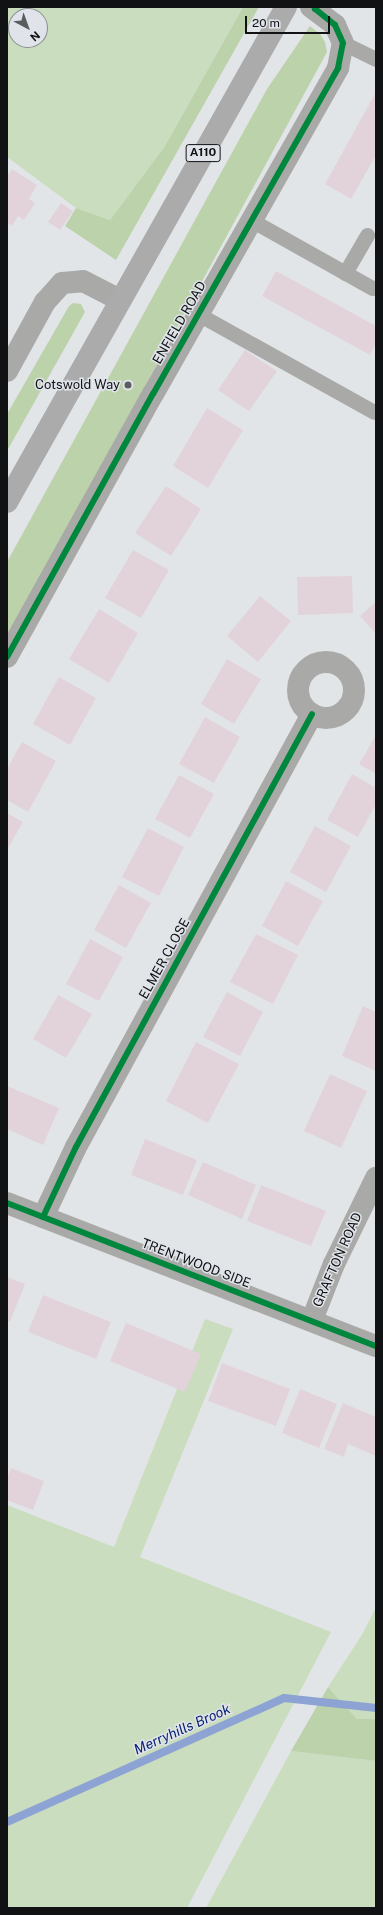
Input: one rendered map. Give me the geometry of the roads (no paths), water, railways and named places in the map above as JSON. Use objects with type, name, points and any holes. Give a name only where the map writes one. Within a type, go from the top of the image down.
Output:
[{"type":"main road","name":"A110","points":[[7,502],[286,7]]},
{"type":"street","points":[[311,7],[335,25],[343,43]]},
{"type":"street","name":"ENFIELD ROAD","points":[[7,657],[198,314],[338,68],[343,43]]},
{"type":"street","points":[[7,371],[45,302],[62,283],[83,281],[120,300]]},
{"type":"street","name":"ELMER CLOSE","points":[[42,1217],[76,1147],[312,714]]},
{"type":"street","name":"GRAFTON ROAD","points":[[312,1320],[334,1264],[376,1178]]},
{"type":"street","name":"TRENTWOOD SIDE","points":[[7,1203],[376,1346]]},
{"type":"lane","points":[[343,43],[376,58]]},
{"type":"lane","points":[[251,220],[372,288]]},
{"type":"lane","points":[[345,273],[367,235]]},
{"type":"lane","points":[[198,314],[374,412]]},
{"type":"waterway","name":"Merryhills Brook","points":[[7,1822],[284,1698],[376,1708]]},
{"type":"place","name":"Cotswold Way","points":[[128,385]]}]
